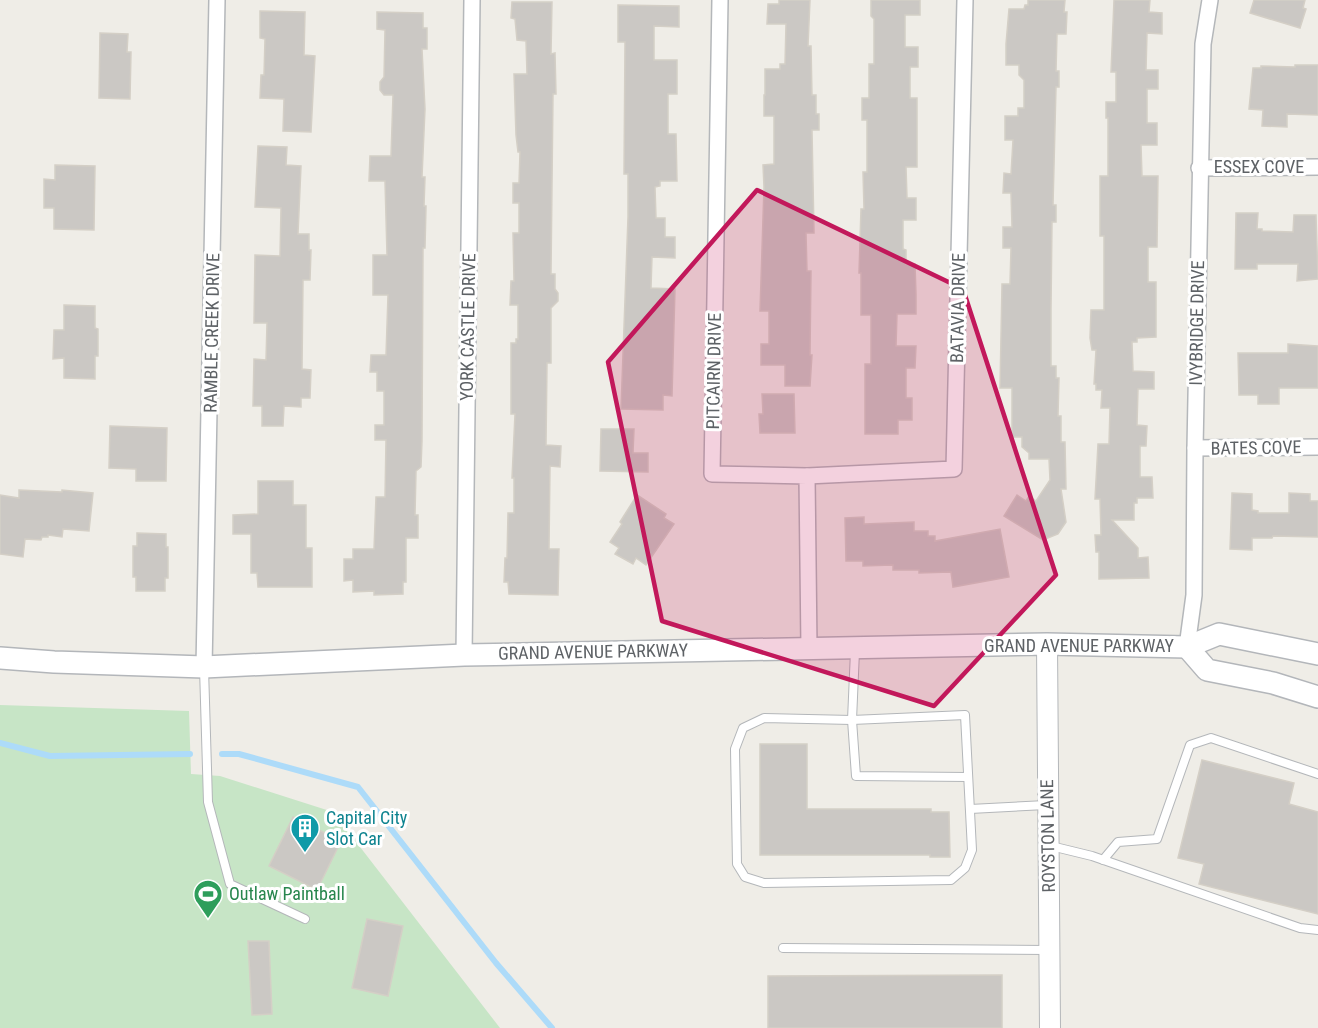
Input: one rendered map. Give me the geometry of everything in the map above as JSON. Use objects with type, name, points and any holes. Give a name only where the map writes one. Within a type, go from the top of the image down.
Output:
[{"type":"main road","name":"GRAND AVENUE PARKWAY","points":[[0,658],[204,667],[464,655],[1047,644],[1187,646],[1219,634],[1318,654]]},
{"type":"main road","name":"GRAND AVENUE PARKWAY","points":[[1187,646],[1207,670],[1273,683],[1318,697]]},
{"type":"street","name":"RAMBLE CREEK DRIVE","points":[[204,667],[217,0]]},
{"type":"street","name":"YORK CASTLE DRIVE","points":[[464,655],[472,0]]},
{"type":"street","name":"PITCAIRN DRIVE","points":[[720,0],[712,474],[807,476]]},
{"type":"street","name":"BATAVIA DRIVE","points":[[807,476],[954,470],[966,0]]},
{"type":"street","name":"IVYBRIDGE DRIVE","points":[[1187,646],[1194,596],[1203,44],[1210,0]]},
{"type":"street","name":"ESSEX COVE","points":[[1200,168],[1318,167]]},
{"type":"street","name":"BATES COVE","points":[[1195,448],[1318,447]]},
{"type":"street","points":[[807,476],[809,648]]},
{"type":"street","name":"ROYSTON LANE","points":[[1047,644],[1050,1028]]},
{"type":"lane","points":[[855,647],[852,720],[856,777],[969,777]]},
{"type":"lane","points":[[204,667],[207,802],[230,884],[305,920]]},
{"type":"lane","points":[[965,715],[972,850],[965,868],[951,880],[764,883],[745,877],[737,864],[735,761],[735,749],[743,728],[764,718],[852,720],[965,715]]},
{"type":"lane","points":[[1103,860],[1118,842],[1157,839],[1190,745],[1211,738],[1318,774]]},
{"type":"lane","points":[[970,809],[1048,805]]},
{"type":"lane","points":[[1048,846],[1103,860],[1300,928],[1318,930]]},
{"type":"lane","points":[[783,948],[1049,950]]},
{"type":"highlighted area","points":[[757,190],[963,289],[1056,575],[934,706],[662,621],[608,362]]},
{"type":"green space","name":"Outlaw Paintball","points":[[0,705],[189,711],[191,774],[220,776],[333,812],[500,1028],[0,1028]]},
{"type":"building","points":[[779,0],[810,0],[808,46],[811,46],[812,95],[816,95],[819,130],[812,130],[814,233],[806,233],[807,271],[811,271],[810,386],[785,386],[785,365],[761,365],[761,344],[769,344],[769,311],[760,311],[763,165],[774,164],[774,116],[764,116],[765,69],[780,69],[780,64],[785,64],[786,24],[767,24],[768,4],[779,4]]},
{"type":"building","points":[[871,0],[920,0],[920,15],[905,15],[905,47],[918,47],[918,67],[910,67],[910,98],[917,98],[917,167],[906,167],[907,198],[916,198],[916,220],[903,220],[903,249],[906,250],[906,264],[915,264],[916,314],[897,314],[896,346],[916,346],[915,368],[906,368],[906,398],[912,398],[912,420],[898,420],[898,434],[865,434],[865,364],[871,364],[871,315],[861,315],[861,273],[859,273],[861,209],[864,209],[863,172],[867,172],[867,120],[862,120],[862,98],[869,98],[869,64],[874,64],[874,19],[871,16]]},
{"type":"building","points":[[1028,0],[1065,0],[1064,12],[1067,12],[1066,34],[1057,34],[1056,71],[1059,71],[1059,87],[1056,87],[1053,205],[1056,205],[1056,222],[1052,222],[1051,309],[1051,366],[1056,366],[1056,378],[1059,378],[1058,416],[1061,416],[1061,442],[1065,442],[1066,489],[1061,489],[1066,522],[1058,534],[1043,540],[1004,516],[1017,495],[1026,501],[1029,496],[1036,501],[1050,480],[1049,459],[1029,459],[1029,453],[1022,447],[1022,437],[1012,437],[1012,388],[1000,388],[1002,284],[1010,284],[1011,248],[1003,248],[1003,227],[1012,227],[1011,193],[1003,193],[1004,173],[1011,174],[1013,140],[1005,140],[1005,116],[1018,116],[1018,108],[1024,108],[1024,80],[1019,75],[1019,65],[1006,65],[1006,44],[1009,9],[1024,9],[1025,5],[1028,5]]},
{"type":"building","points":[[1114,0],[1150,0],[1149,12],[1162,13],[1162,34],[1147,33],[1146,70],[1158,70],[1158,89],[1147,89],[1147,123],[1157,123],[1157,145],[1141,145],[1142,176],[1158,176],[1157,247],[1148,247],[1148,282],[1156,282],[1156,337],[1137,338],[1137,342],[1132,342],[1133,371],[1154,372],[1154,389],[1138,389],[1137,425],[1147,426],[1146,446],[1140,446],[1140,477],[1152,477],[1153,498],[1137,498],[1137,503],[1134,503],[1134,520],[1112,520],[1138,548],[1138,558],[1148,557],[1149,578],[1099,579],[1099,552],[1096,552],[1095,535],[1101,535],[1100,499],[1095,499],[1098,444],[1109,444],[1110,408],[1101,408],[1102,390],[1096,390],[1096,384],[1094,384],[1096,350],[1092,350],[1090,338],[1091,310],[1104,310],[1104,236],[1100,236],[1100,176],[1108,176],[1106,102],[1116,102],[1116,72],[1111,72]]},
{"type":"building","points":[[1254,0],[1305,0],[1303,8],[1306,9],[1300,28],[1250,13]]},
{"type":"building","points":[[512,2],[552,2],[551,54],[555,53],[556,94],[553,94],[551,274],[555,274],[558,301],[551,308],[551,363],[547,363],[546,445],[561,446],[560,467],[550,466],[549,549],[559,549],[558,595],[509,594],[508,582],[504,582],[508,513],[514,513],[514,478],[512,478],[515,414],[511,414],[511,343],[516,343],[518,339],[518,305],[510,305],[511,281],[514,281],[513,233],[519,233],[519,203],[513,203],[513,183],[519,183],[520,152],[518,152],[516,135],[514,74],[527,74],[526,41],[517,40],[515,19],[511,18]]},
{"type":"building","points":[[618,5],[679,6],[679,27],[654,26],[654,60],[677,60],[677,94],[668,94],[668,134],[676,134],[677,181],[660,181],[660,186],[655,187],[656,218],[665,218],[665,237],[675,237],[675,258],[652,257],[651,288],[675,289],[672,396],[663,395],[663,410],[621,409],[628,174],[624,174],[625,42],[618,42]]},
{"type":"building","points":[[260,11],[305,12],[304,55],[315,56],[311,132],[283,131],[284,99],[260,98],[261,75],[264,75],[265,39],[260,38]]},
{"type":"building","points":[[377,12],[423,13],[423,28],[427,28],[427,49],[422,49],[425,109],[422,177],[425,177],[424,206],[426,206],[425,248],[423,248],[422,441],[421,467],[416,471],[415,515],[418,515],[418,538],[406,538],[406,582],[403,582],[403,594],[374,595],[374,591],[353,592],[353,580],[344,581],[344,559],[353,559],[353,549],[374,549],[376,497],[385,497],[386,440],[375,440],[375,425],[384,425],[384,391],[377,391],[377,372],[370,372],[371,355],[386,355],[388,295],[373,295],[373,255],[387,255],[385,181],[369,181],[370,156],[391,156],[393,95],[384,95],[380,90],[380,82],[384,77],[385,30],[377,29]]},
{"type":"building","points":[[100,33],[128,34],[127,52],[131,52],[130,99],[99,98]]},
{"type":"building","points":[[1295,65],[1318,65],[1318,115],[1287,114],[1287,127],[1262,126],[1263,110],[1249,109],[1253,68],[1261,68],[1261,66],[1295,67]]},
{"type":"building","points":[[258,146],[287,147],[286,165],[301,166],[298,234],[309,234],[309,250],[311,250],[310,280],[303,280],[302,369],[311,370],[310,398],[301,398],[301,407],[284,406],[283,426],[262,426],[262,406],[253,406],[254,359],[266,360],[267,323],[254,323],[255,255],[280,256],[281,208],[255,207]]},
{"type":"building","points":[[55,165],[95,166],[94,230],[54,229],[54,208],[44,208],[44,179],[55,180]]},
{"type":"building","points":[[1236,213],[1258,213],[1257,229],[1262,229],[1262,231],[1293,232],[1294,215],[1316,215],[1318,279],[1297,281],[1298,264],[1257,264],[1257,269],[1235,269]]},
{"type":"building","points":[[64,305],[95,306],[98,356],[95,356],[95,379],[64,378],[64,358],[53,359],[54,330],[64,330]]},
{"type":"building","points":[[1288,344],[1318,346],[1318,388],[1279,388],[1279,404],[1258,404],[1258,395],[1239,395],[1238,353],[1288,353]]},
{"type":"building","points":[[762,394],[794,394],[795,433],[760,433],[759,414],[763,414]]},
{"type":"building","points":[[110,426],[167,428],[166,481],[136,481],[136,469],[109,468]]},
{"type":"building","points":[[601,429],[634,429],[633,453],[648,453],[648,472],[600,471]]},
{"type":"building","points":[[258,481],[293,481],[293,505],[306,505],[306,548],[312,548],[312,587],[258,587],[257,573],[251,573],[251,534],[233,534],[233,515],[258,514]]},
{"type":"building","points":[[19,490],[93,493],[89,531],[63,529],[62,537],[48,535],[48,537],[42,537],[41,540],[25,539],[23,557],[0,554],[0,495],[19,498]]},
{"type":"building","points":[[1232,493],[1252,494],[1252,510],[1258,513],[1289,513],[1289,493],[1310,494],[1310,501],[1318,501],[1318,537],[1252,538],[1252,550],[1230,549]]},
{"type":"building","points":[[637,495],[666,514],[664,518],[674,524],[646,565],[636,558],[633,564],[615,554],[619,548],[610,542]]},
{"type":"building","points":[[864,517],[864,524],[914,522],[914,531],[928,531],[928,536],[935,536],[935,541],[1000,529],[1009,577],[953,587],[951,572],[919,573],[919,570],[893,570],[893,565],[863,566],[863,561],[846,561],[845,518]]},
{"type":"building","points":[[137,533],[166,534],[168,578],[165,578],[165,591],[136,591],[136,577],[133,577],[133,546],[137,546]]},
{"type":"building","points":[[760,744],[807,744],[807,809],[931,809],[931,812],[949,812],[950,857],[760,855]]},
{"type":"building","points":[[1202,760],[1294,783],[1289,804],[1318,812],[1318,914],[1199,884],[1204,864],[1178,858]]},
{"type":"building","name":"Capital City Slot Car","points":[[293,817],[341,841],[317,890],[269,866]]},
{"type":"building","points":[[367,919],[403,926],[388,996],[352,988]]},
{"type":"building","points":[[248,941],[269,941],[272,1014],[252,1015]]},
{"type":"building","points":[[1002,975],[1002,1028],[768,1028],[768,976]]},
{"type":"waterway","points":[[0,743],[50,756],[190,754]]},
{"type":"waterway","points":[[222,754],[239,754],[358,787],[496,963],[552,1028]]},
{"type":"place","name":"Capital City Slot Car","points":[[305,854]]},
{"type":"place","name":"Outlaw Paintball","points":[[208,920]]}]
